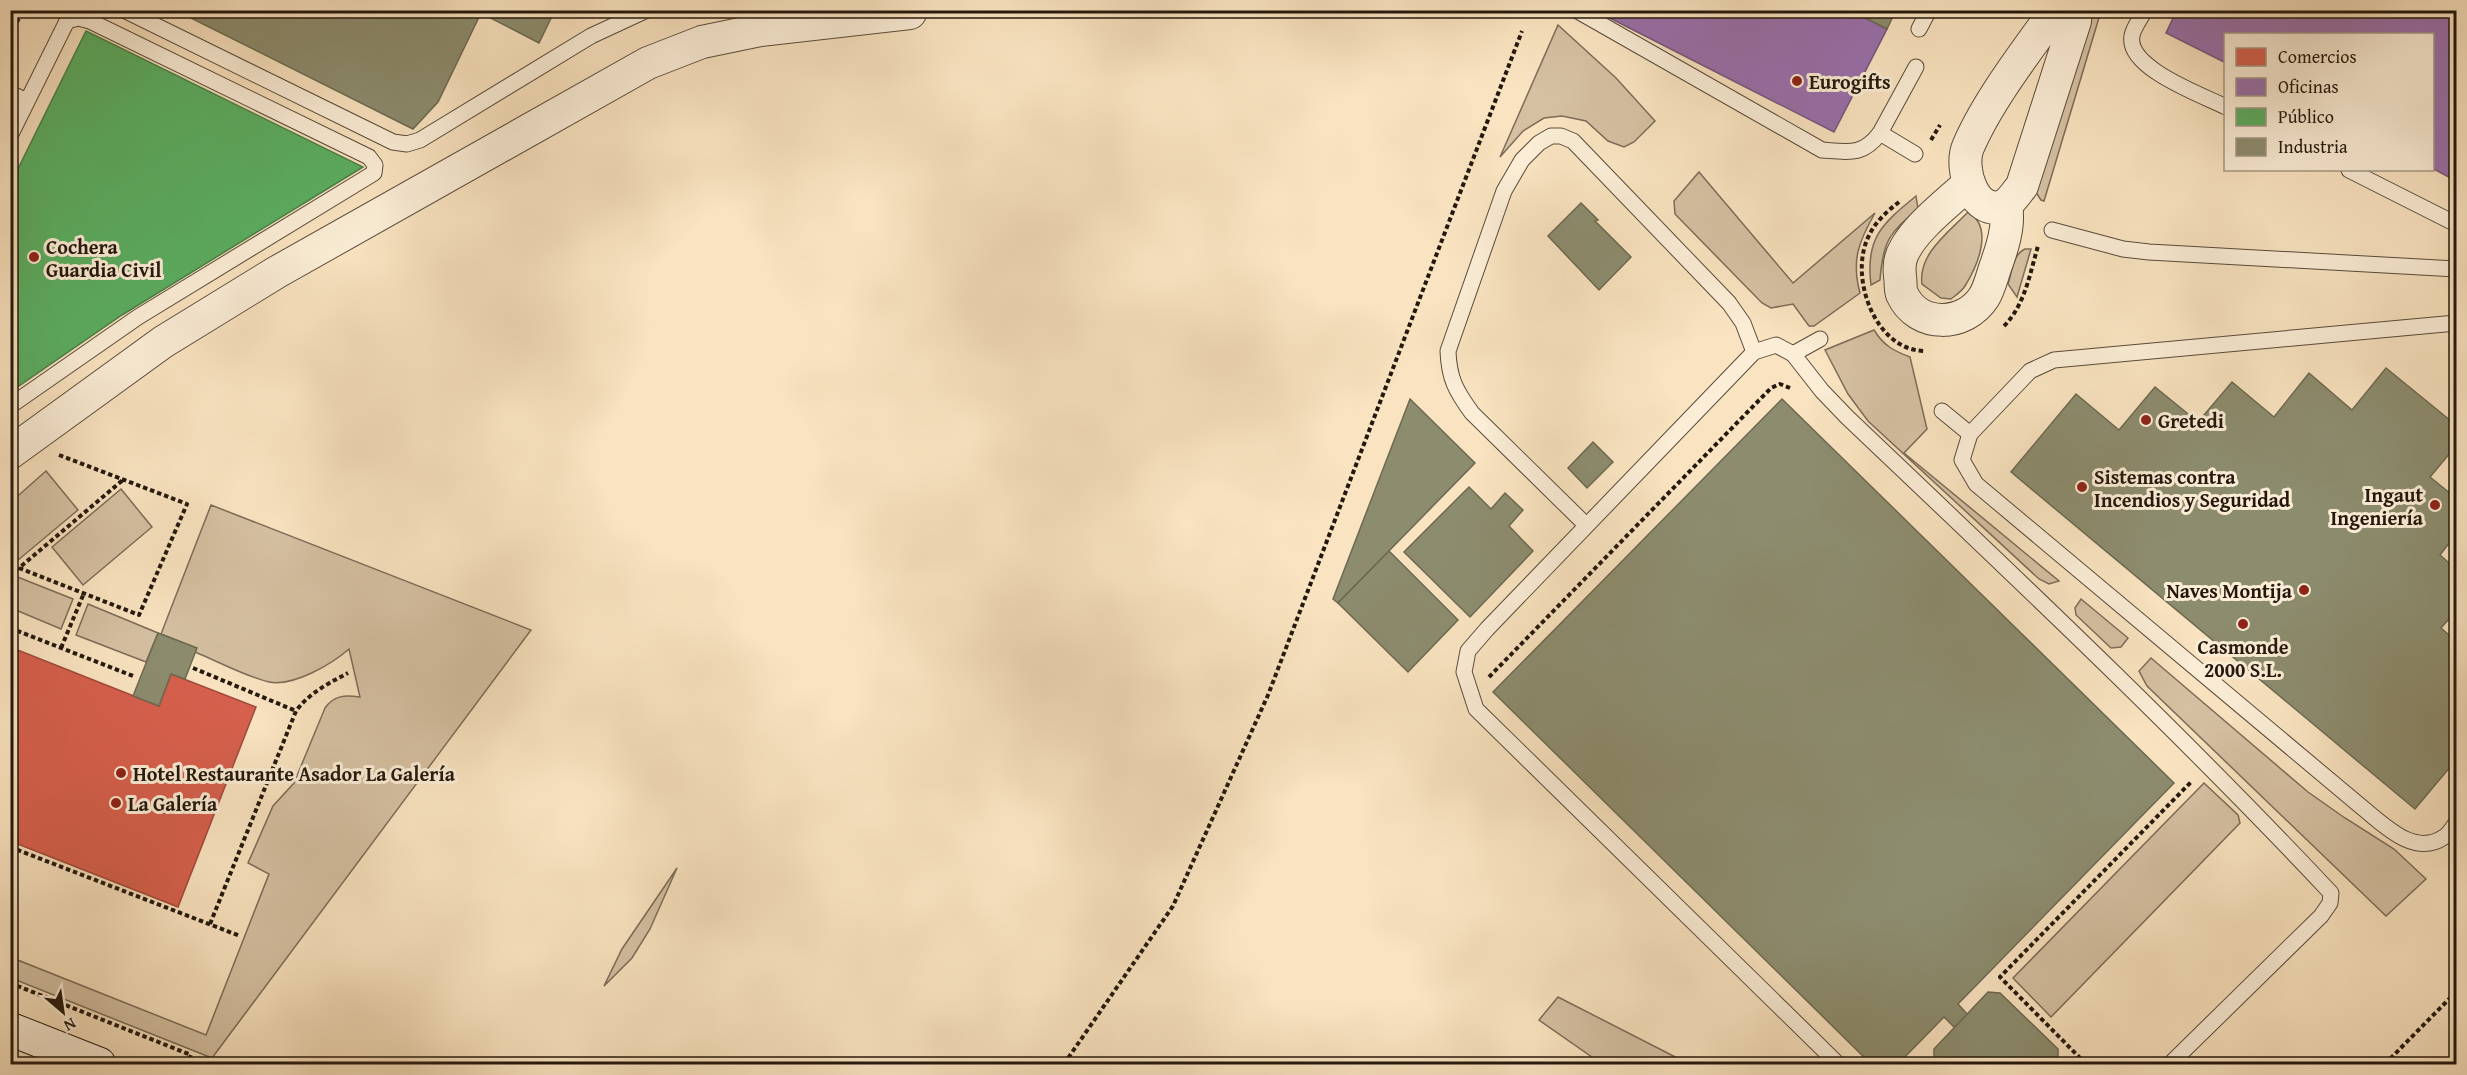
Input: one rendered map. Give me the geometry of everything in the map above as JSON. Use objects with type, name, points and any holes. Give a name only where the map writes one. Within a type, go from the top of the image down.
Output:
[{"type":"street","points":[[2056,10],[2020,60],[1967,148],[1965,161],[1968,184],[1982,202],[1996,208],[2006,206],[2022,186],[2075,21],[2076,10]]},
{"type":"street","points":[[10,453],[173,336],[278,272],[648,63],[702,42],[760,30],[910,13]]},
{"type":"street","points":[[1968,184],[1921,229],[1905,249],[1899,267],[1902,293],[1917,313],[1932,320],[1953,319],[1969,314],[1984,297],[1999,258],[2008,216],[2006,206]]},
{"type":"street","points":[[10,1029],[99,1065]]},
{"type":"lane","points":[[124,10],[393,142],[406,144],[420,140],[591,36],[648,10]]},
{"type":"lane","points":[[1576,10],[1822,150],[1849,152],[1870,146],[1880,133],[1916,66]]},
{"type":"lane","points":[[1919,28],[1929,10]]},
{"type":"lane","points":[[2145,10],[2132,36],[2134,51],[2147,67],[2224,106]]},
{"type":"lane","points":[[10,136],[66,21],[78,18],[369,157],[375,165],[374,173],[138,317],[10,406]]},
{"type":"lane","points":[[10,93],[27,101]]},
{"type":"lane","points":[[1880,133],[1915,154]]},
{"type":"lane","points":[[1586,525],[1472,413],[1456,392],[1448,372],[1448,351],[1504,192],[1522,160],[1539,143],[1551,136],[1561,136],[1573,141],[1729,303],[1743,323],[1754,352]]},
{"type":"lane","points":[[2351,171],[2457,224]]},
{"type":"lane","points":[[2052,230],[2123,249],[2150,252],[2457,269]]},
{"type":"lane","points":[[2457,323],[2054,360],[2030,370],[1970,434],[1962,460],[1976,484],[2364,809],[2403,839],[2426,845],[2444,837],[2457,823]]},
{"type":"lane","points":[[1793,354],[1820,339]]},
{"type":"lane","points":[[1838,1065],[1476,709],[1464,672],[1468,651],[1487,628],[1754,352],[1776,345],[1793,354],[1822,391],[1847,417],[2071,630],[2230,787],[2331,893],[2330,903],[2321,916],[2170,1065]]},
{"type":"lane","points":[[1942,411],[1970,434]]},
{"type":"path","points":[[10,36],[23,10]]},
{"type":"path","points":[[1064,1065],[1173,906],[1268,695],[1522,32]]},
{"type":"path","points":[[1484,682],[1771,388],[1780,384],[1791,388]]},
{"type":"path","points":[[19,568],[139,615],[187,504],[50,451]]},
{"type":"path","points":[[10,571],[14,572],[19,568],[124,479]]},
{"type":"path","points":[[61,648],[84,593]]},
{"type":"path","points":[[10,628],[133,676]]},
{"type":"path","points":[[193,668],[296,711]]},
{"type":"path","points":[[210,924],[296,711],[302,703],[327,684],[348,673]]},
{"type":"path","points":[[2086,1065],[2000,977],[2191,783],[2183,774]]},
{"type":"path","points":[[10,846],[240,936]]},
{"type":"path","points":[[10,983],[191,1055],[188,1065]]},
{"type":"path","points":[[2385,1065],[2457,992]]},
{"type":"path","points":[[1912,1065],[1917,1059],[1923,1065]]},
{"type":"shaded area","points":[[2091,11],[2101,11],[2044,201],[2035,191]]},
{"type":"shaded area","points":[[1558,25],[1616,78],[1655,121],[1634,142],[1624,147],[1608,141],[1586,121],[1562,116],[1544,118],[1523,131],[1500,157]]},
{"type":"shaded area","points":[[1699,172],[1793,283],[1875,213],[1858,251],[1856,271],[1860,293],[1814,326],[1809,326],[1793,304],[1771,308],[1762,303],[1675,214],[1674,201]]},
{"type":"shaded area","points":[[1916,196],[1918,209],[1900,225],[1889,239],[1883,256],[1880,280],[1871,285],[1871,255],[1878,233]]},
{"type":"shaded area","points":[[1968,212],[1976,219],[1980,227],[1982,236],[1979,257],[1962,290],[1951,299],[1941,298],[1922,284],[1925,263],[1936,245]]},
{"type":"shaded area","points":[[2025,249],[2031,249],[2017,297],[2008,284],[2015,259]]},
{"type":"shaded area","points":[[1874,330],[1890,347],[1910,357],[1927,429],[1904,453],[2059,581],[2049,584],[2039,579],[1868,421],[1848,394],[1825,350]]},
{"type":"shaded area","points":[[46,471],[78,510],[11,566],[11,502]]},
{"type":"shaded area","points":[[121,489],[152,527],[83,585],[52,547]]},
{"type":"shaded area","points":[[211,505],[531,630],[212,1058],[11,978],[10,957],[206,1035],[269,874],[248,863],[273,806],[294,783],[328,704],[340,697],[360,697],[349,649],[312,673],[279,683],[251,676],[195,652],[196,648],[161,634]]},
{"type":"shaded area","points":[[10,574],[73,599],[61,629],[11,608]]},
{"type":"shaded area","points":[[2081,599],[2128,638],[2121,647],[2111,648],[2076,615],[2075,608]]},
{"type":"shaded area","points":[[88,604],[158,633],[146,662],[76,635]]},
{"type":"shaded area","points":[[2151,658],[2308,792],[2394,849],[2426,879],[2386,916],[2147,686],[2139,671]]},
{"type":"shaded area","points":[[2204,783],[2238,815],[2240,823],[2051,1017],[2013,978]]},
{"type":"shaded area","points":[[677,868],[650,929],[632,958],[604,986],[622,949]]},
{"type":"shaded area","points":[[1558,997],[1689,1064],[1602,1064],[1539,1020]]},
{"type":"building: Comercios","name":"Hotel Restaurante Asador La Galería","points":[[10,647],[159,706],[171,674],[256,707],[178,907],[10,841]]},
{"type":"building: Oficinas","name":"Eurogifts","points":[[1594,10],[1850,10],[1887,29],[1834,132]]},
{"type":"building: Oficinas","points":[[2177,10],[2456,10],[2456,181],[2434,169],[2434,33],[2224,33],[2224,62],[2166,33]]},
{"type":"building: Público","points":[[86,31],[363,167],[122,315],[10,392],[10,185]]},
{"type":"building: Industria","points":[[175,10],[555,10],[539,43],[481,13],[438,102],[413,129]]},
{"type":"building: Industria","points":[[1850,10],[1896,10],[1887,29]]},
{"type":"building: Industria","points":[[1581,203],[1598,220],[1595,221],[1631,257],[1599,290],[1548,236]]},
{"type":"building: Industria","name":"Naves Montija","points":[[2386,368],[2456,425],[2456,446],[2430,477],[2456,498],[2456,534],[2440,555],[2456,569],[2456,611],[2441,628],[2456,641],[2456,760],[2415,809],[2011,472],[2076,394],[2119,430],[2155,387],[2198,422],[2232,382],[2274,417],[2309,373],[2352,410]]},
{"type":"building: Industria","points":[[1410,399],[1475,463],[1338,603],[1333,599]]},
{"type":"building: Industria","points":[[1782,399],[2174,783],[1958,1004],[1968,1015],[1955,1028],[1944,1017],[1898,1064],[1871,1064],[1493,692]]},
{"type":"building: Industria","points":[[1593,442],[1613,462],[1587,488],[1568,468]]},
{"type":"building: Industria","points":[[1469,487],[1491,509],[1505,493],[1523,510],[1509,526],[1533,551],[1470,617],[1404,552]]},
{"type":"building: Industria","points":[[1389,551],[1458,620],[1408,672],[1338,603]]},
{"type":"building: Industria","points":[[158,633],[197,648],[185,679],[171,674],[159,706],[133,696]]},
{"type":"building: Industria","points":[[1988,992],[2000,993],[2058,1049],[2058,1060],[2053,1064],[1938,1064],[1934,1061],[1934,1049]]},
{"type":"place","name":"Eurogifts","points":[[1797,81]]},
{"type":"place","name":"Cochera Guardia Civil","points":[[34,257]]},
{"type":"place","name":"Gretedi","points":[[2146,420]]},
{"type":"place","name":"Sistemas contra Incendios y Seguridad","points":[[2082,487]]},
{"type":"place","name":"Ingaut Ingeniería","points":[[2435,505]]},
{"type":"place","name":"Naves Montija","points":[[2304,590]]},
{"type":"place","name":"Casmonde 2000 S.L.","points":[[2243,624]]},
{"type":"place","name":"Hotel Restaurante Asador La Galería","points":[[121,773]]},
{"type":"place","name":"La Galería","points":[[116,803]]}]
